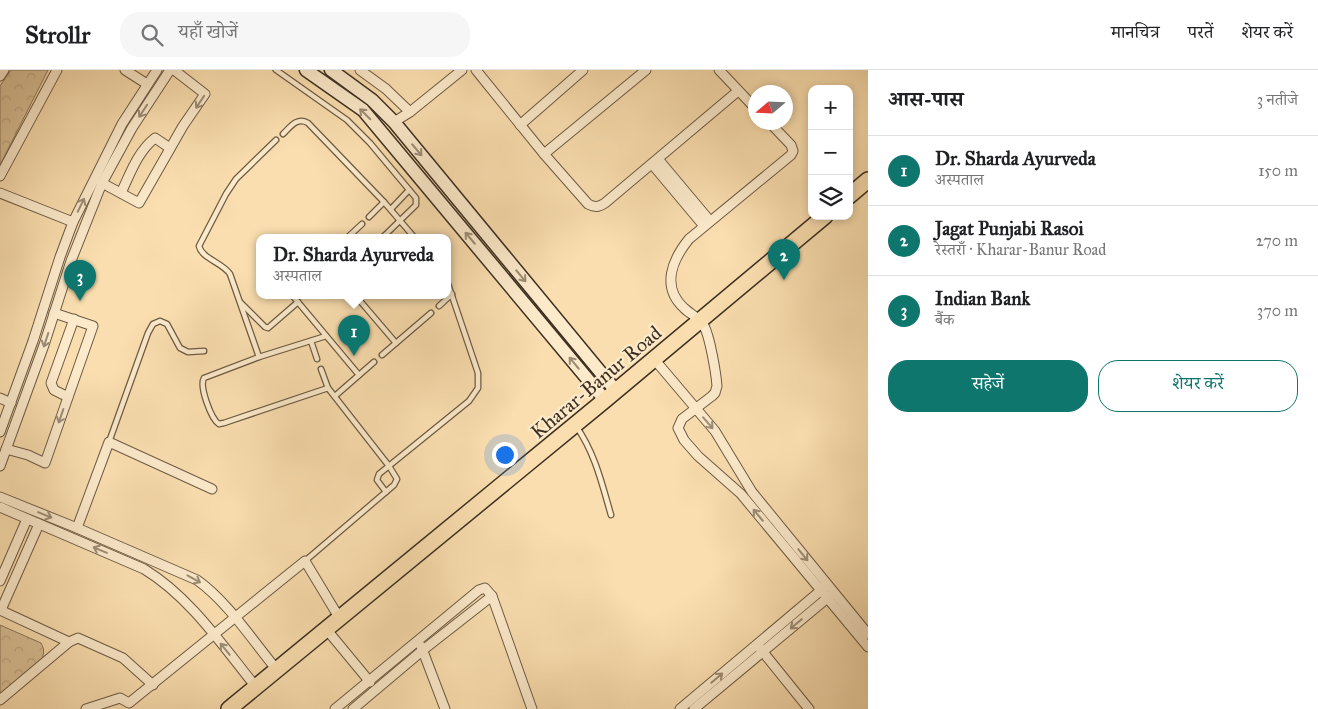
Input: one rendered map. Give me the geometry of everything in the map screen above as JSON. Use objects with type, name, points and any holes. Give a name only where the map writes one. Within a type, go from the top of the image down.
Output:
[{"type":"highway","points":[[853,193],[868,180]]},
{"type":"highway","name":"Kharar-Banur Road","points":[[229,709],[611,396],[820,220]]},
{"type":"main road","points":[[306,70],[363,110],[611,396]]},
{"type":"main road","points":[[331,70],[372,100],[394,122],[611,396]]},
{"type":"street","points":[[0,76],[4,70]]},
{"type":"street","points":[[0,176],[57,70]]},
{"type":"street","points":[[125,70],[147,84]]},
{"type":"street","points":[[0,432],[73,222],[107,152],[157,70]]},
{"type":"street","points":[[0,466],[71,261],[102,183],[132,128],[172,70],[205,94],[170,148],[139,203],[102,183]]},
{"type":"street","points":[[360,70],[386,89],[410,112]]},
{"type":"street","points":[[394,122],[410,112],[462,70]]},
{"type":"street","points":[[476,70],[544,154],[588,204],[594,207],[600,207],[605,203],[738,91]]},
{"type":"street","points":[[520,125],[583,70]]},
{"type":"street","points":[[544,154],[646,70]]},
{"type":"street","points":[[718,70],[748,101]]},
{"type":"street","points":[[777,130],[791,145],[793,151],[791,155],[689,239],[677,256],[670,287],[682,306],[700,320],[706,330],[717,386],[715,393],[679,423],[678,428],[684,440],[704,462],[741,494],[827,592],[868,634]]},
{"type":"street","points":[[120,193],[138,158],[150,142],[155,138],[170,148]]},
{"type":"street","points":[[655,161],[707,224]]},
{"type":"street","points":[[0,193],[73,222]]},
{"type":"street","points":[[6,450],[28,455],[45,463],[93,326],[54,313]]},
{"type":"street","points":[[68,397],[54,390],[51,383],[74,319]]},
{"type":"street","points":[[654,359],[719,437],[752,492],[868,647]]},
{"type":"street","points":[[0,398],[11,403]]},
{"type":"street","points":[[77,528],[109,442],[212,489]]},
{"type":"street","points":[[0,497],[197,580],[215,595],[276,670]]},
{"type":"street","points":[[0,508],[144,569],[156,576],[214,634],[256,687]]},
{"type":"street","points":[[0,582],[27,519]]},
{"type":"street","points":[[39,524],[1,610],[69,642]]},
{"type":"street","points":[[86,709],[120,698],[130,706],[214,634],[305,561],[340,619]]},
{"type":"street","points":[[335,709],[370,682],[481,588],[487,589],[492,596],[532,709]]},
{"type":"street","points":[[680,709],[827,592]]},
{"type":"street","points":[[353,709],[423,650],[492,596]]},
{"type":"street","points":[[327,630],[370,682]]},
{"type":"street","points":[[0,700],[74,638],[83,638],[115,654],[131,664],[153,685]]},
{"type":"street","points":[[419,641],[445,709]]},
{"type":"street","points":[[694,709],[759,648]]},
{"type":"street","points":[[759,648],[809,709]]},
{"type":"street","points":[[360,689],[368,709]]},
{"type":"lane","points":[[276,70],[347,120],[365,138],[416,198],[417,202],[401,221],[386,234]]},
{"type":"lane","points":[[283,134],[299,121],[303,120],[308,123],[391,209],[412,234]]},
{"type":"lane","points":[[259,357],[228,270],[204,254],[199,246],[226,194],[236,179],[276,140]]},
{"type":"lane","points":[[391,209],[409,190]]},
{"type":"lane","points":[[369,217],[384,202]]},
{"type":"lane","points":[[351,234],[362,224]]},
{"type":"lane","points":[[386,492],[378,482],[377,477],[469,401],[478,388],[478,373],[452,294]]},
{"type":"lane","points":[[295,299],[359,375]]},
{"type":"lane","points":[[358,299],[396,343]]},
{"type":"lane","points":[[439,306],[447,299]]},
{"type":"lane","points":[[240,302],[266,328],[270,327],[298,302]]},
{"type":"lane","points":[[382,355],[431,313]]},
{"type":"lane","points":[[109,442],[148,333],[153,324],[160,321],[167,324],[183,351],[204,351]]},
{"type":"lane","points":[[326,336],[207,375],[201,380],[213,419],[219,424],[328,388]]},
{"type":"lane","points":[[311,341],[317,358]]},
{"type":"lane","points":[[335,396],[374,362]]},
{"type":"lane","points":[[305,561],[397,482],[389,466],[328,388],[321,369]]},
{"type":"lane","points":[[575,425],[592,453],[611,515]]},
{"type":"green space","points":[[11,70],[48,70],[0,165],[0,86]]},
{"type":"green space","points":[[0,625],[41,643],[44,652],[41,661],[0,696]]},
{"type":"place","name":"Jagat Punjabi Rasoi","points":[[784,280]]},
{"type":"place","name":"Indian Bank","points":[[80,301]]},
{"type":"place","name":"Dr. Sharda Ayurveda","points":[[354,356]]}]
